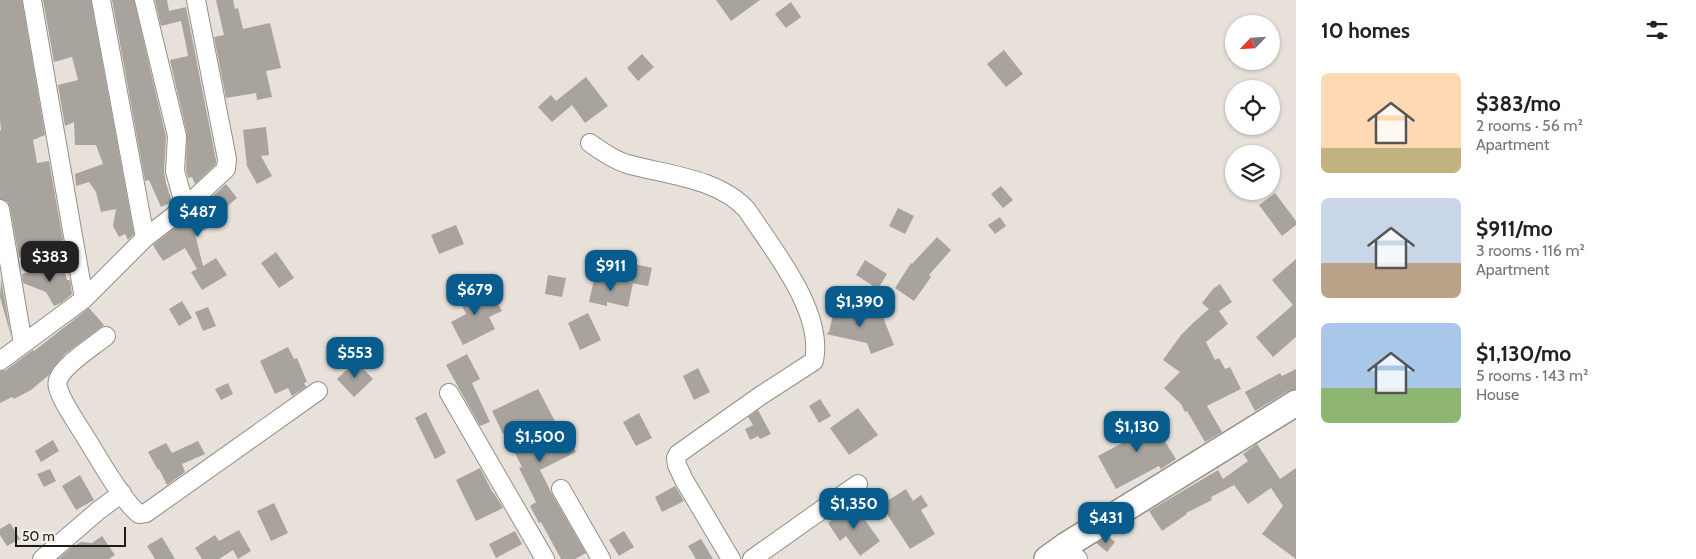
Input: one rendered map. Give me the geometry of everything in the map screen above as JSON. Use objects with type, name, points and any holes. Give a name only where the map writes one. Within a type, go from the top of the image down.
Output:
[{"type":"main road","points":[[1063,554],[1296,403]]},
{"type":"street","points":[[101,0],[145,238]]},
{"type":"street","points":[[144,0],[177,136],[175,171],[184,207]]},
{"type":"street","points":[[0,362],[84,299],[145,238],[222,174],[228,165],[196,0]]},
{"type":"street","points":[[36,1],[84,299]]},
{"type":"street","points":[[590,143],[626,164],[656,169],[706,184],[730,194],[739,201],[796,284],[811,319],[815,344],[814,360],[744,407],[678,454],[676,458],[684,480],[731,559]]},
{"type":"street","points":[[0,209],[23,344]]},
{"type":"street","points":[[106,336],[64,370],[58,379],[57,385],[62,398],[122,494],[134,511],[139,514],[146,514],[318,391]]},
{"type":"street","points":[[449,393],[545,559]]},
{"type":"street","points":[[752,559],[858,484]]},
{"type":"street","points":[[560,489],[602,559]]},
{"type":"street","points":[[42,559],[99,510],[122,494]]},
{"type":"building","points":[[0,0],[22,0],[45,135],[33,140],[37,163],[49,161],[63,240],[19,258],[10,207],[8,202],[0,199]]},
{"type":"building","points":[[43,0],[91,0],[134,234],[128,240],[125,234],[119,237],[113,226],[116,209],[101,212],[96,192],[89,182],[76,186],[75,174],[103,164],[96,145],[75,145],[74,122],[65,126],[58,85],[78,80],[72,57],[54,62]]},
{"type":"building","points":[[112,0],[134,0],[166,137],[164,171],[172,202],[161,207],[149,180],[145,181]]},
{"type":"building","points":[[155,0],[167,0],[169,11],[186,7],[216,160],[216,164],[195,184],[192,177],[188,178],[186,170],[187,134],[170,60],[188,56],[181,21],[161,26]]},
{"type":"building","points":[[216,0],[233,0],[235,9],[238,8],[243,29],[270,23],[281,68],[266,71],[272,97],[257,100],[256,93],[226,98],[214,37],[224,35]]},
{"type":"building","points":[[716,0],[760,0],[731,21]]},
{"type":"building","points":[[791,2],[801,17],[786,28],[775,14]]},
{"type":"building","points":[[1004,50],[1023,74],[1006,87],[987,64]]},
{"type":"building","points":[[642,54],[654,67],[638,81],[627,68]]},
{"type":"building","points":[[586,77],[608,106],[585,123],[572,105],[552,122],[538,107],[551,95],[556,101]]},
{"type":"building","points":[[266,127],[269,155],[261,156],[272,176],[257,184],[247,166],[243,130]]},
{"type":"building","points":[[226,184],[237,198],[224,209],[225,212],[213,217],[216,225],[195,234],[203,266],[216,258],[227,275],[202,290],[191,272],[197,269],[185,248],[163,261],[153,245],[176,227],[200,213],[198,210]]},
{"type":"building","points":[[1001,186],[1013,200],[1003,208],[991,194]]},
{"type":"building","points":[[1266,200],[1280,200],[1296,221],[1296,225],[1282,236],[1259,205]]},
{"type":"building","points":[[898,208],[914,216],[905,234],[889,226]]},
{"type":"building","points":[[1000,217],[1006,226],[995,234],[988,225]]},
{"type":"building","points":[[456,225],[464,244],[439,254],[431,235]]},
{"type":"building","points":[[937,237],[951,250],[929,275],[931,277],[914,301],[895,288],[911,263]]},
{"type":"building","points":[[276,252],[294,278],[279,288],[261,263]]},
{"type":"building","points":[[1296,259],[1296,337],[1273,357],[1256,337],[1293,305],[1272,280]]},
{"type":"building","points":[[865,260],[887,274],[878,289],[856,275]]},
{"type":"building","points":[[62,263],[67,280],[70,280],[72,294],[61,303],[54,306],[46,292],[23,283],[22,274]]},
{"type":"building","points":[[635,264],[652,268],[648,286],[631,283]]},
{"type":"building","points":[[548,275],[566,278],[562,297],[545,294]]},
{"type":"building","points":[[595,275],[633,283],[628,307],[607,302],[607,306],[589,302]]},
{"type":"building","points":[[1,279],[11,336],[0,297]]},
{"type":"building","points":[[1220,284],[1232,302],[1219,311],[1228,324],[1206,342],[1215,360],[1219,358],[1225,369],[1230,367],[1241,389],[1207,406],[1222,432],[1205,442],[1187,411],[1185,412],[1181,404],[1164,388],[1180,372],[1163,360],[1181,335],[1209,309],[1202,303],[1213,289]]},
{"type":"building","points":[[471,286],[479,301],[493,294],[502,311],[489,317],[495,329],[463,345],[451,322],[466,314],[456,293]]},
{"type":"building","points":[[182,301],[192,318],[179,326],[169,309]]},
{"type":"building","points":[[836,302],[858,307],[855,322],[881,312],[894,345],[871,354],[867,343],[826,334],[829,332]]},
{"type":"building","points":[[208,307],[216,326],[203,331],[195,312]]},
{"type":"building","points":[[89,308],[104,325],[65,354],[49,375],[31,390],[14,399],[12,397],[0,403],[0,371],[6,370],[34,351]]},
{"type":"building","points":[[588,313],[601,340],[580,350],[568,323]]},
{"type":"building","points":[[288,347],[294,359],[297,358],[307,382],[304,383],[306,387],[292,396],[288,388],[275,394],[260,361]]},
{"type":"building","points":[[467,354],[480,379],[472,383],[490,422],[480,426],[446,365]]},
{"type":"building","points":[[356,361],[373,379],[354,397],[337,379]]},
{"type":"building","points":[[698,368],[710,392],[694,400],[683,376]]},
{"type":"building","points":[[1296,369],[1296,389],[1288,391],[1255,411],[1245,392],[1280,373],[1282,376]]},
{"type":"building","points":[[228,383],[233,394],[221,400],[215,389]]},
{"type":"building","points":[[538,389],[558,427],[562,425],[576,452],[540,470],[586,553],[575,559],[561,559],[541,522],[539,523],[530,506],[536,502],[519,468],[522,467],[492,411]]},
{"type":"building","points":[[820,399],[831,416],[819,423],[809,406]]},
{"type":"building","points":[[858,408],[878,435],[849,455],[830,428]]},
{"type":"building","points":[[758,410],[771,434],[760,439],[758,436],[750,440],[745,429],[753,425],[748,417]]},
{"type":"building","points":[[426,412],[446,453],[435,459],[415,418]]},
{"type":"building","points":[[639,413],[652,438],[636,446],[623,422]]},
{"type":"building","points":[[1147,413],[1176,459],[1161,469],[1159,466],[1116,489],[1098,456],[1128,440],[1121,430]]},
{"type":"building","points":[[53,440],[59,451],[41,462],[35,451]]},
{"type":"building","points":[[198,441],[205,454],[182,464],[185,472],[167,485],[148,452],[166,443],[172,453]]},
{"type":"building","points":[[1257,444],[1280,479],[1296,468],[1296,559],[1262,534],[1283,506],[1271,488],[1248,504],[1234,485],[1211,497],[1212,500],[1186,513],[1162,531],[1149,511],[1218,470],[1223,479],[1248,461],[1243,454]]},
{"type":"building","points":[[480,468],[503,508],[476,521],[456,480]]},
{"type":"building","points":[[50,469],[56,481],[44,487],[37,474]]},
{"type":"building","points":[[80,475],[94,500],[76,510],[62,486]]},
{"type":"building","points":[[675,486],[684,501],[662,512],[655,497]]},
{"type":"building","points":[[906,489],[913,501],[921,495],[928,506],[921,510],[935,534],[910,549],[881,505]]},
{"type":"building","points":[[274,503],[288,533],[271,541],[257,511]]},
{"type":"building","points":[[853,504],[880,541],[860,556],[846,536],[840,541],[828,523]]},
{"type":"building","points":[[10,523],[20,539],[7,546],[0,535],[0,529]]},
{"type":"building","points":[[239,530],[251,551],[238,559],[233,550],[219,559],[202,559],[195,548],[215,535],[219,541]]},
{"type":"building","points":[[515,531],[522,544],[496,558],[489,544]]},
{"type":"building","points":[[624,531],[634,547],[619,556],[609,540]]},
{"type":"building","points":[[102,536],[115,555],[109,559],[58,559],[81,542],[92,543]]},
{"type":"building","points":[[1108,536],[1115,542],[1107,552],[1096,543]]},
{"type":"building","points":[[162,537],[175,559],[155,559],[147,546]]},
{"type":"building","points":[[701,539],[713,559],[696,559],[688,546]]}]
